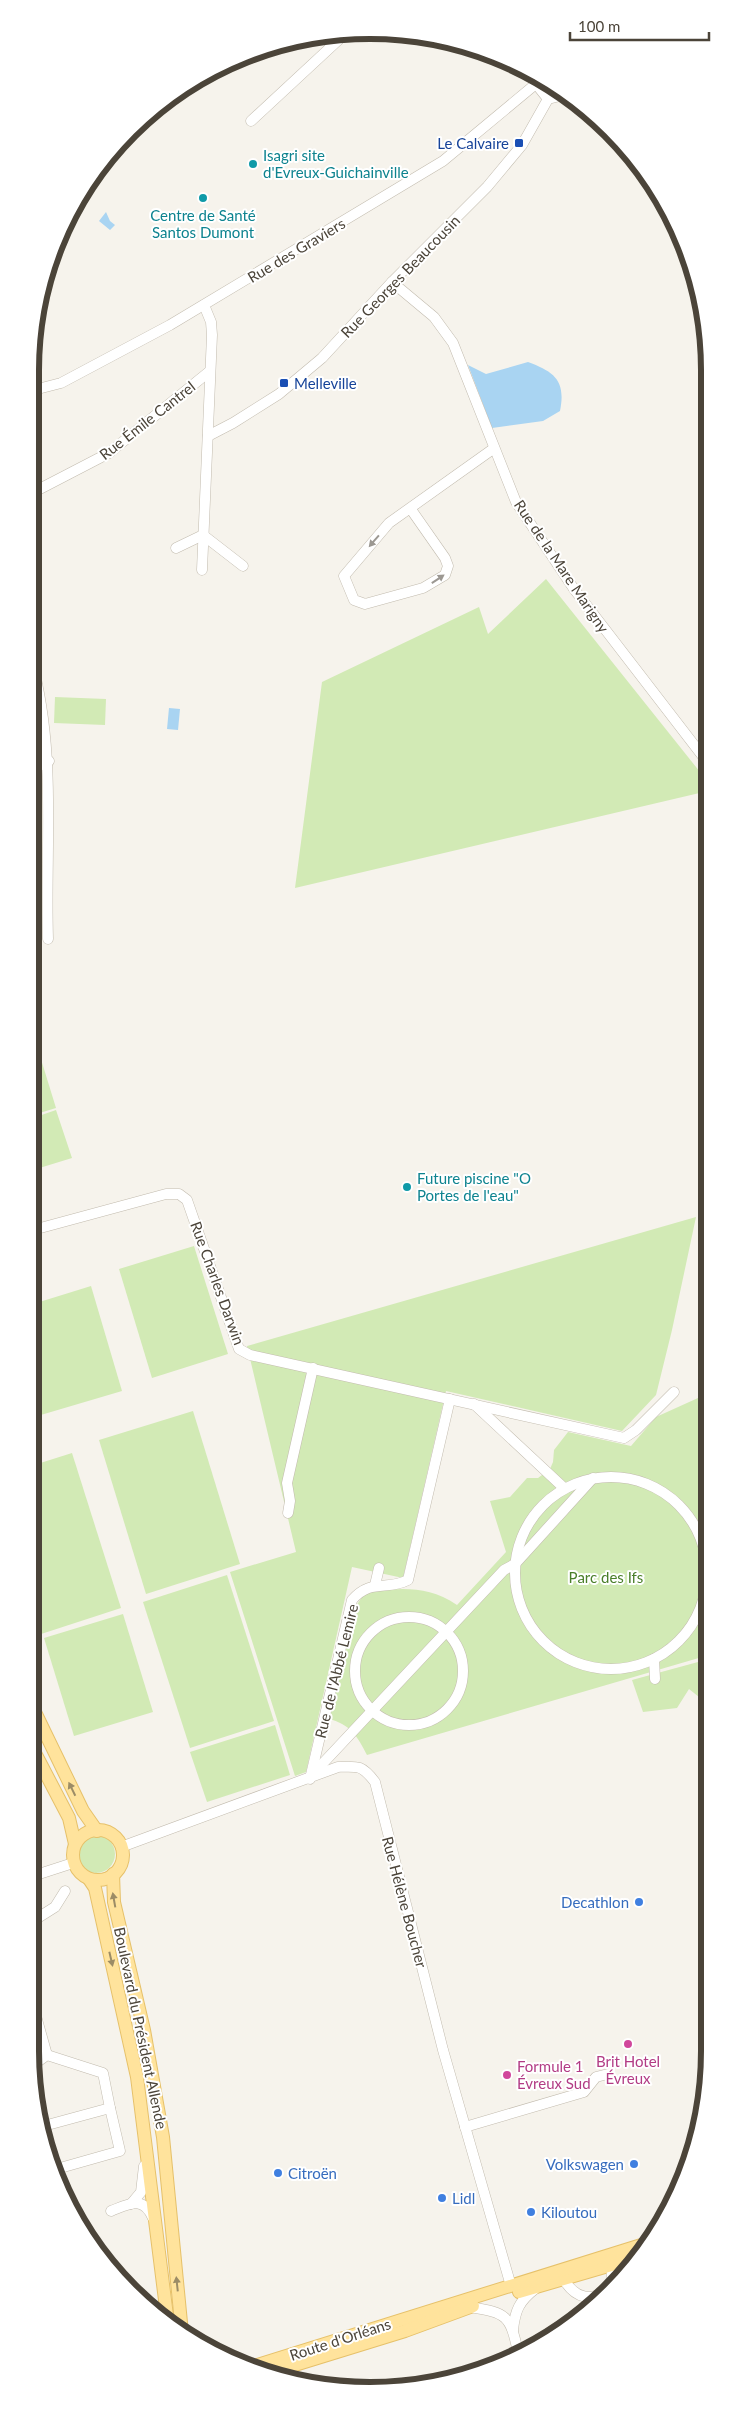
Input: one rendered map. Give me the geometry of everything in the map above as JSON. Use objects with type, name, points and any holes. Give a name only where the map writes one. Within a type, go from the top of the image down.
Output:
[{"type":"main road","points":[[39,1720],[83,1811],[98,1831]]},
{"type":"main road","points":[[39,1760],[69,1818],[75,1844]]},
{"type":"main road","points":[[89,1879],[99,1879],[113,1874],[120,1867],[123,1859],[122,1847],[114,1835],[98,1831],[90,1832],[75,1844],[72,1852],[73,1863],[76,1870],[89,1879],[95,1888],[128,2029],[146,2135],[167,2313]]},
{"type":"main road","name":"Boulevard du Président Allende","points":[[113,1874],[114,1902],[144,2030],[159,2111],[181,2323]]},
{"type":"main road","name":"Route d'Orléans","points":[[261,2364],[638,2246]]},
{"type":"main road","points":[[280,2370],[405,2331],[470,2307],[626,2261]]},
{"type":"street","points":[[251,121],[338,40]]},
{"type":"street","name":"Rue des Graviers","points":[[39,389],[61,383],[204,305],[443,161],[536,83]]},
{"type":"street","points":[[542,87],[548,99],[557,97]]},
{"type":"street","name":"Rue Georges Beaucousin","points":[[208,436],[233,423],[279,394],[322,358],[392,282],[487,187],[522,145],[548,99]]},
{"type":"street","name":"Rue de la Mare Marigny","points":[[392,282],[434,317],[453,344],[493,449],[516,502],[574,589],[701,754]]},
{"type":"street","points":[[202,570],[212,322],[204,305]]},
{"type":"street","name":"Rue Émile Cantrel","points":[[39,489],[109,452],[210,371]]},
{"type":"street","points":[[410,508],[445,558],[448,566],[445,575],[423,588],[366,604],[354,600],[344,576],[389,523],[410,508],[493,449]]},
{"type":"street","points":[[176,548],[203,536]]},
{"type":"street","points":[[203,536],[243,566]]},
{"type":"street","points":[[39,692],[49,761],[48,939]]},
{"type":"street","points":[[39,766],[49,761]]},
{"type":"street","name":"Rue Charles Darwin","points":[[39,1228],[111,1207],[166,1194],[179,1194],[187,1200],[239,1349],[250,1355],[624,1438],[636,1430],[674,1392]]},
{"type":"street","points":[[288,1513],[290,1500],[287,1483],[314,1368]]},
{"type":"street","points":[[379,1568],[375,1585],[401,1584],[408,1580],[450,1399]]},
{"type":"street","points":[[473,1404],[564,1488]]},
{"type":"street","points":[[310,1778],[504,1570],[515,1564],[593,1478]]},
{"type":"street","points":[[701,1540],[686,1512],[660,1489],[628,1478],[593,1478],[564,1488],[551,1497],[530,1520],[522,1534],[515,1564],[516,1590],[524,1614],[538,1635],[556,1652],[587,1666],[621,1669],[654,1659],[666,1652],[686,1634],[701,1606]]},
{"type":"street","name":"Rue de l'Abbé Lemire","points":[[310,1778],[348,1609],[358,1593],[375,1585]]},
{"type":"street","points":[[402,1617],[426,1619],[447,1632],[458,1649],[464,1670],[459,1690],[448,1709],[431,1720],[410,1726],[390,1722],[372,1711],[358,1690],[355,1672],[357,1654],[370,1633],[390,1620],[402,1617]]},
{"type":"street","points":[[654,1659],[655,1679]]},
{"type":"street","name":"Rue Hélène Boucher","points":[[122,1847],[338,1767],[359,1766],[375,1782],[443,2050],[511,2286]]},
{"type":"street","points":[[39,1874],[73,1863]]},
{"type":"street","points":[[39,1917],[56,1906],[64,1891]]},
{"type":"street","points":[[39,2027],[47,2055]]},
{"type":"street","points":[[39,2061],[47,2055]]},
{"type":"street","points":[[47,2055],[103,2074],[120,2151],[60,2168]]},
{"type":"street","points":[[465,2127],[584,2092],[596,2077],[608,2074]]},
{"type":"street","points":[[47,2125],[110,2108]]},
{"type":"street","points":[[131,2204],[141,2192],[146,2135]]},
{"type":"street","points":[[111,2211],[131,2204],[140,2204],[149,2209],[156,2224]]},
{"type":"street","points":[[611,2278],[612,2265]]},
{"type":"street","points":[[564,2280],[572,2292],[580,2296],[591,2297]]},
{"type":"street","points":[[513,2330],[516,2311],[520,2303],[538,2288]]},
{"type":"street","points":[[470,2307],[498,2312],[506,2318],[513,2330],[517,2348]]},
{"type":"green space","points":[[546,579],[701,773],[701,793],[295,888],[322,682],[479,607],[488,634]]},
{"type":"green space","points":[[55,697],[106,699],[105,725],[54,723]]},
{"type":"green space","points":[[39,1056],[56,1108],[39,1113]]},
{"type":"green space","points":[[56,1110],[72,1158],[39,1168],[39,1116]]},
{"type":"green space","points":[[696,1217],[656,1395],[622,1431],[446,1391],[403,1578],[352,1567],[306,1772],[295,1776],[230,1572],[296,1552],[247,1346]]},
{"type":"green space","points":[[194,1246],[228,1354],[152,1378],[119,1269]]},
{"type":"green space","points":[[91,1286],[122,1391],[39,1416],[39,1302]]},
{"type":"green space","name":"Parc des Ifs","points":[[698,1398],[701,1406],[701,1657],[367,1755],[360,1742],[348,1728],[329,1719],[356,1606],[366,1591],[413,1589],[446,1598],[457,1605],[506,1552],[490,1501],[510,1497],[527,1478],[538,1478],[550,1469],[554,1450],[568,1432],[631,1446],[656,1417]]},
{"type":"green space","points":[[193,1411],[240,1564],[146,1594],[99,1440]]},
{"type":"green space","points":[[72,1453],[121,1608],[39,1635],[39,1463]]},
{"type":"green space","points":[[227,1575],[274,1721],[190,1748],[143,1602]]},
{"type":"green space","points":[[123,1614],[153,1712],[74,1736],[44,1638]]},
{"type":"green space","points":[[701,1661],[701,1699],[689,1689],[677,1708],[643,1712],[632,1680]]},
{"type":"green space","points":[[275,1725],[290,1775],[207,1802],[190,1752]]},
{"type":"green space","points":[[96,1835],[109,1841],[115,1854],[109,1867],[96,1873],[83,1867],[77,1854],[83,1841]]},
{"type":"water","points":[[106,212],[110,221],[115,225],[110,230],[99,221]]},
{"type":"water","points":[[528,362],[552,374],[560,385],[560,411],[543,421],[492,428],[468,365],[486,374]]},
{"type":"water","points":[[169,708],[180,709],[178,730],[167,729]]},
{"type":"place","name":"Le Calvaire","points":[[519,143]]},
{"type":"place","name":"Isagri site d'Evreux-Guichainville","points":[[253,164]]},
{"type":"place","name":"Centre de Santé Santos Dumont","points":[[203,198]]},
{"type":"place","name":"Melleville","points":[[284,383]]},
{"type":"place","name":"Future piscine \"O Portes de l'eau\"","points":[[407,1187]]},
{"type":"place","name":"Decathlon","points":[[639,1902]]},
{"type":"place","name":"Brit Hotel Évreux","points":[[628,2044]]},
{"type":"place","name":"Formule 1 Évreux Sud","points":[[507,2075]]},
{"type":"place","name":"Volkswagen","points":[[634,2164]]},
{"type":"place","name":"Citroën","points":[[278,2173]]},
{"type":"place","name":"Lidl","points":[[442,2198]]},
{"type":"place","name":"Kiloutou","points":[[531,2212]]}]
